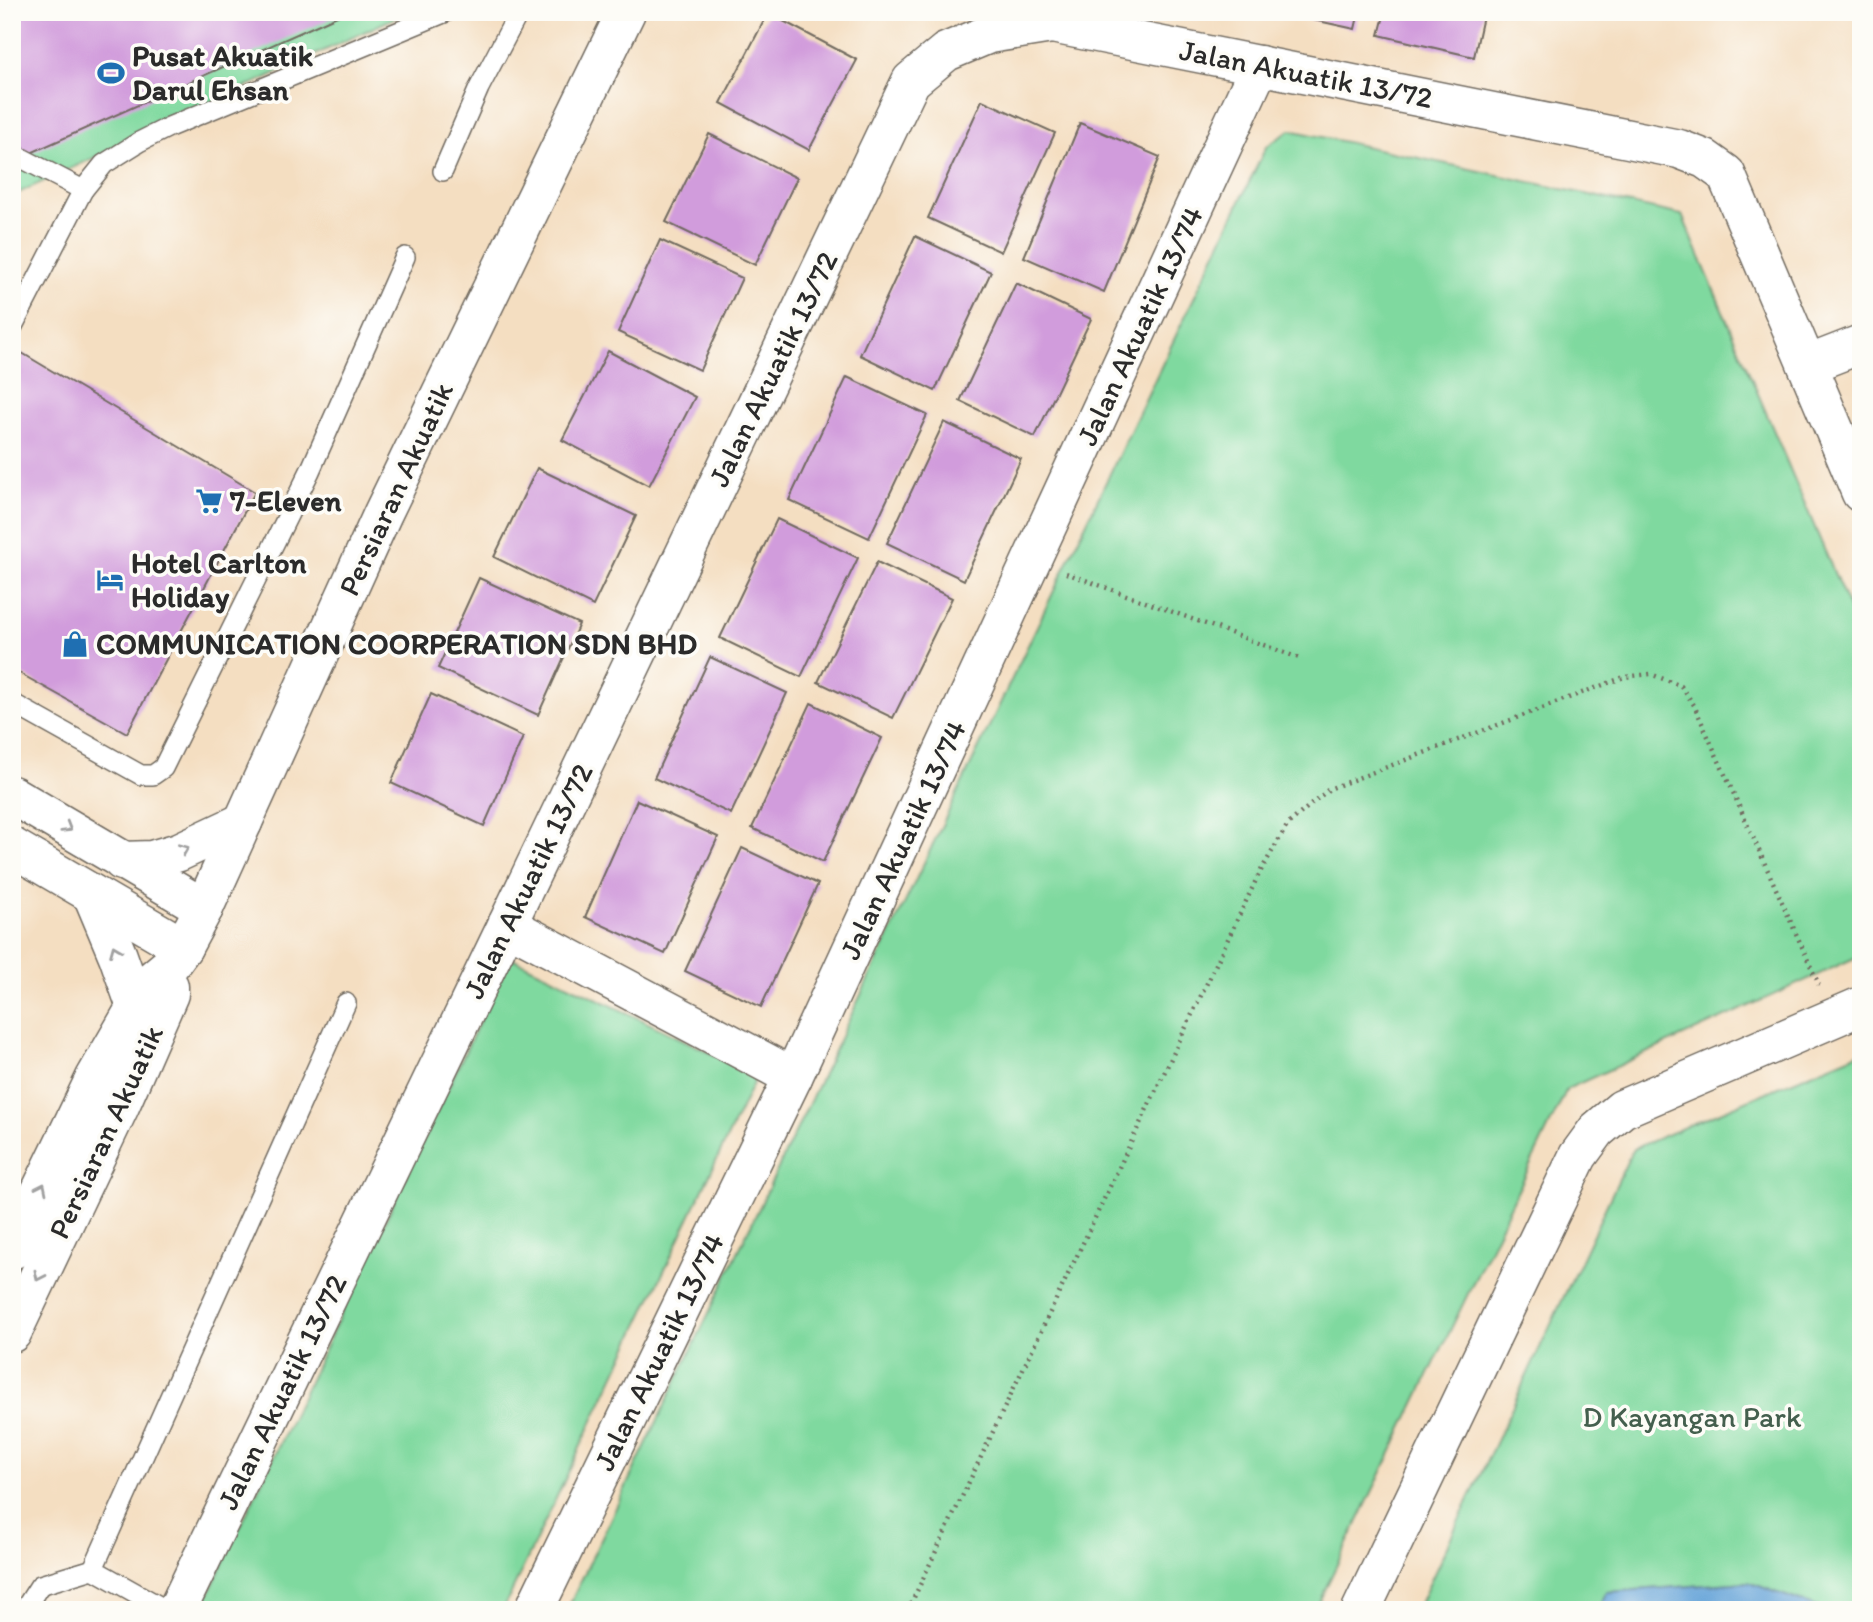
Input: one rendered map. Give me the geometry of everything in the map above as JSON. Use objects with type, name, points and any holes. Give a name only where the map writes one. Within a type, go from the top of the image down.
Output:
[{"type":"street","name":"Persiaran Akuatik","points":[[12,1250],[95,1078],[151,981],[176,957],[204,908],[383,513],[626,12]]},
{"type":"street","name":"Jalan Akuatik 13/72","points":[[177,1610],[911,82],[946,51],[989,34],[1052,24],[1679,149],[1704,159],[1726,174],[1861,493]]},
{"type":"street","name":"Jalan Akuatik 13/74","points":[[534,1610],[793,1077],[1260,65]]},
{"type":"street","points":[[1807,365],[1861,344]]},
{"type":"street","points":[[12,795],[204,908]]},
{"type":"street","points":[[122,861],[152,860],[179,852],[243,822]]},
{"type":"street","points":[[12,847],[92,894],[176,957]]},
{"type":"street","points":[[92,894],[136,1007]]},
{"type":"street","points":[[507,925],[793,1077]]},
{"type":"street","name":"Persiaran Akuatik","points":[[12,1333],[120,1106],[169,994],[176,957]]},
{"type":"street","points":[[1361,1610],[1578,1156],[1597,1130],[1622,1109],[1847,1012]]},
{"type":"lane","points":[[12,328],[83,190],[104,164],[169,127],[446,12]]},
{"type":"lane","points":[[443,171],[479,88],[519,12]]},
{"type":"lane","points":[[12,153],[83,190]]},
{"type":"lane","points":[[12,704],[141,775],[153,775],[163,768],[310,471],[405,257]]},
{"type":"lane","points":[[93,1569],[346,1003]]},
{"type":"lane","points":[[24,1610],[40,1585],[93,1569],[166,1610]]},
{"type":"path","points":[[1032,561],[1299,658]]},
{"type":"path","points":[[908,1610],[1259,874],[1288,824],[1329,789],[1624,677],[1651,674],[1681,687],[1694,705],[1847,1012]]},
{"type":"green space","name":"Pusat Akuatik Darul Ehsan","points":[[12,12],[407,12],[12,196]]},
{"type":"green space","points":[[1290,130],[1682,215],[1861,636],[1861,955],[1567,1089],[1315,1610],[567,1610],[1266,147]]},
{"type":"green space","points":[[510,957],[757,1075],[503,1610],[201,1610]]},
{"type":"green space","name":"D Kayangan Park","points":[[1861,1052],[1861,1610],[1825,1610],[1748,1582],[1607,1592],[1597,1610],[1417,1610],[1633,1149]]},
{"type":"water","points":[[1748,1582],[1825,1610],[1597,1610],[1607,1592]]},
{"type":"building","name":"Pusat Akuatik Darul Ehsan","points":[[12,12],[346,12],[22,157],[12,134]]},
{"type":"building","points":[[1277,12],[1359,12],[1355,29]]},
{"type":"building","points":[[1385,12],[1484,12],[1474,57],[1379,35]]},
{"type":"building","points":[[768,13],[857,60],[809,150],[721,103]]},
{"type":"building","points":[[982,100],[1055,133],[1001,252],[928,218]]},
{"type":"building","points":[[1080,123],[1160,157],[1104,292],[1024,257]]},
{"type":"building","points":[[709,134],[797,178],[755,265],[666,222]]},
{"type":"building","points":[[915,236],[991,272],[935,391],[860,355]]},
{"type":"building","points":[[660,240],[742,278],[700,370],[618,332]]},
{"type":"building","points":[[1016,283],[1091,319],[1035,437],[960,401]]},
{"type":"building","points":[[608,351],[695,397],[649,486],[562,440]]},
{"type":"building","name":"Hotel Carlton Holiday","points":[[22,353],[255,492],[127,733],[12,669],[12,370]]},
{"type":"building","points":[[847,377],[927,415],[869,538],[789,500]]},
{"type":"building","points":[[944,422],[1021,459],[964,580],[887,543]]},
{"type":"building","points":[[537,468],[636,516],[593,606],[494,557]]},
{"type":"building","points":[[777,519],[858,558],[801,677],[720,638]]},
{"type":"building","points":[[877,562],[952,598],[893,718],[818,682]]},
{"type":"building","points":[[479,578],[579,624],[538,715],[438,668]]},
{"type":"building","points":[[710,657],[787,693],[731,814],[654,778]]},
{"type":"building","points":[[431,694],[523,737],[484,826],[391,783]]},
{"type":"building","points":[[811,703],[882,738],[823,862],[752,828]]},
{"type":"building","points":[[637,800],[718,837],[665,954],[585,917]]},
{"type":"building","points":[[742,848],[818,884],[761,1007],[685,971]]},
{"type":"place","name":"Pusat Akuatik Darul Ehsan","points":[[111,73]]},
{"type":"place","name":"7-Eleven","points":[[209,501]]},
{"type":"place","name":"Hotel Carlton Holiday","points":[[110,580]]},
{"type":"place","name":"COMMUNICATION COORPERATION SDN BHD","points":[[75,644]]}]
